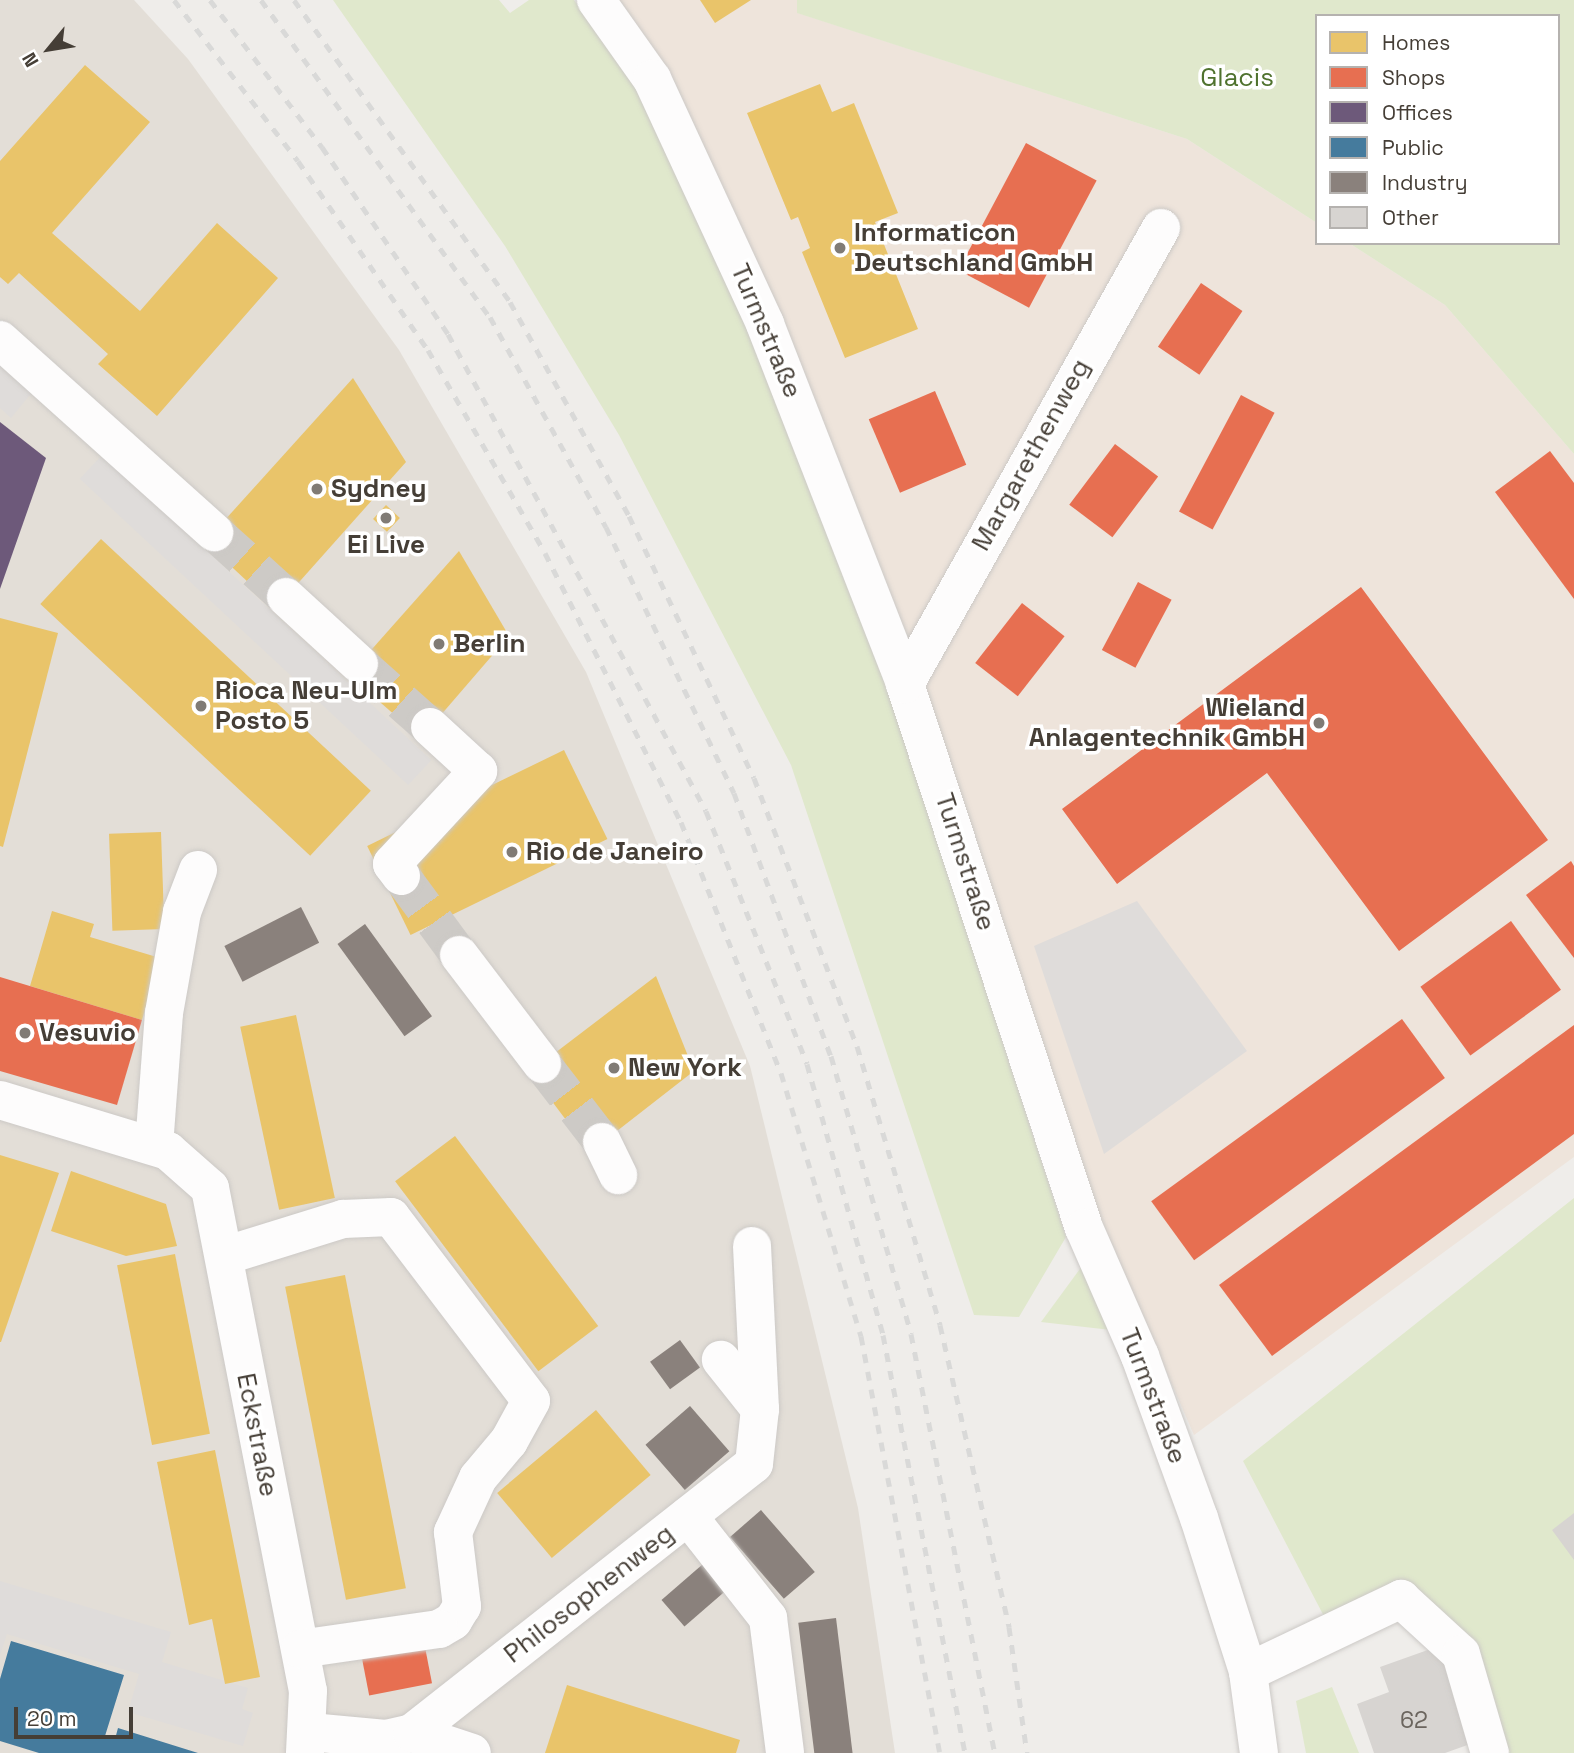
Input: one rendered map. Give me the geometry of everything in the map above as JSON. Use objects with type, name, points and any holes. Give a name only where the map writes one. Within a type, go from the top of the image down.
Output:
[{"type":"street","name":"Turmstraße","points":[[596,0],[652,79],[765,324],[905,684],[1084,1228],[1140,1356],[1248,1672],[1259,1753]]},
{"type":"street","name":"Margarethenweg","points":[[905,684],[1161,228]]},
{"type":"street","points":[[0,340],[214,532]]},
{"type":"street","points":[[286,597],[359,664]]},
{"type":"street","points":[[401,876],[392,864],[478,771],[430,727]]},
{"type":"street","points":[[153,1146],[164,1013],[182,912],[198,870]]},
{"type":"street","points":[[459,955],[542,1064]]},
{"type":"street","name":"Eckstraße","points":[[0,1100],[153,1146],[210,1188],[300,1649],[307,1742]]},
{"type":"street","points":[[223,1256],[343,1219],[391,1217],[531,1401],[509,1441],[478,1478],[453,1532],[462,1606],[453,1621],[439,1629],[300,1649]]},
{"type":"street","name":"Philosophenweg","points":[[307,1742],[386,1739],[412,1733],[754,1464],[760,1409],[752,1246]]},
{"type":"street","points":[[721,1360],[760,1409]]},
{"type":"street","points":[[688,1516],[768,1618],[785,1753]]},
{"type":"street","points":[[1248,1672],[1401,1599],[1461,1654],[1490,1753]]},
{"type":"street","points":[[412,1733],[472,1753]]},
{"type":"shaded area","points":[[0,0],[134,0],[188,59],[399,350],[586,672],[750,1066],[858,1508],[895,1753],[0,1753]]},
{"type":"shaded area","points":[[619,0],[797,0],[798,13],[1187,139],[1315,222],[1315,245],[1352,245],[1445,305],[1574,454],[1574,1157],[1194,1435],[1100,1220]]},
{"type":"shaded area","points":[[0,340],[43,379],[11,418],[0,408]]},
{"type":"shaded area","points":[[103,454],[431,760],[408,785],[80,479]]},
{"type":"shaded area","points":[[1137,901],[1247,1051],[1104,1154],[1034,946]]},
{"type":"shaded area","points":[[0,1581],[171,1632],[162,1662],[248,1688],[242,1709],[253,1713],[243,1746],[128,1712],[139,1674],[7,1634],[0,1655]]},
{"type":"green space","points":[[333,0],[499,0],[510,13],[529,0],[574,0],[646,102],[746,308],[864,617],[1066,1237],[1019,1317],[974,1315],[791,765],[619,435],[505,246]]},
{"type":"green space","name":"Glacis","points":[[797,0],[1574,0],[1574,454],[1445,305],[1352,245],[1560,245],[1560,14],[1315,14],[1315,222],[1187,139],[797,13]]},
{"type":"green space","points":[[1574,1198],[1574,1753],[1497,1753],[1409,1595],[1328,1624],[1243,1461]]},
{"type":"green space","points":[[1085,1262],[1111,1330],[1041,1322]]},
{"type":"green space","points":[[1332,1687],[1359,1753],[1306,1753],[1296,1701]]},
{"type":"building: Homes","points":[[700,0],[751,0],[715,23]]},
{"type":"building: Homes","points":[[85,65],[150,122],[52,233],[140,311],[217,223],[278,278],[157,416],[98,364],[108,354],[19,273],[8,284],[0,277],[0,161]]},
{"type":"building: Homes","points":[[820,84],[832,112],[854,103],[898,213],[875,222],[918,329],[845,358],[802,252],[810,248],[798,217],[791,220],[747,113]]},
{"type":"building: Homes","name":"Sydney","points":[[353,378],[406,462],[276,608],[205,542]]},
{"type":"building: Homes","name":"Ei Live","points":[[386,505],[400,518],[387,532],[373,519]]},
{"type":"building: Homes","points":[[101,539],[371,791],[310,856],[40,604]]},
{"type":"building: Homes","name":"Berlin","points":[[459,551],[509,636],[421,738],[349,675]]},
{"type":"building: Homes","points":[[0,618],[58,633],[3,847],[0,846]]},
{"type":"building: Homes","name":"Rio de Janeiro","points":[[564,750],[607,839],[411,935],[367,846]]},
{"type":"building: Homes","points":[[161,832],[164,929],[112,931],[109,834]]},
{"type":"building: Homes","points":[[52,911],[94,924],[90,937],[160,958],[142,1020],[30,986]]},
{"type":"building: Homes","name":"New York","points":[[656,976],[694,1071],[590,1152],[530,1072]]},
{"type":"building: Homes","points":[[296,1015],[335,1198],[279,1210],[240,1027]]},
{"type":"building: Homes","points":[[455,1136],[598,1326],[538,1371],[395,1181]]},
{"type":"building: Homes","points":[[0,1155],[59,1173],[1,1342],[0,1342]]},
{"type":"building: Homes","points":[[71,1171],[166,1204],[177,1246],[126,1256],[51,1231]]},
{"type":"building: Homes","points":[[175,1254],[210,1434],[152,1445],[117,1265]]},
{"type":"building: Homes","points":[[345,1275],[406,1588],[346,1600],[285,1287]]},
{"type":"building: Homes","points":[[596,1410],[651,1475],[552,1558],[497,1493]]},
{"type":"building: Homes","points":[[215,1450],[260,1677],[225,1684],[212,1619],[189,1625],[157,1462]]},
{"type":"building: Homes","points":[[567,1685],[740,1740],[736,1753],[545,1753]]},
{"type":"building: Shops","points":[[1026,143],[1097,181],[1029,308],[958,270]]},
{"type":"building: Shops","points":[[1201,283],[1242,311],[1199,375],[1158,347]]},
{"type":"building: Shops","points":[[935,391],[966,465],[900,493],[869,419]]},
{"type":"building: Shops","points":[[1241,395],[1275,413],[1213,529],[1179,512]]},
{"type":"building: Shops","points":[[1115,444],[1158,476],[1112,537],[1069,505]]},
{"type":"building: Shops","points":[[1550,451],[1574,483],[1574,599],[1495,492]]},
{"type":"building: Shops","points":[[1138,582],[1172,600],[1135,668],[1102,650]]},
{"type":"building: Shops","name":"Wieland Anlagentechnik GmbH","points":[[1361,587],[1548,840],[1399,951],[1267,773],[1117,884],[1062,809]]},
{"type":"building: Shops","points":[[1022,603],[1065,636],[1018,696],[975,663]]},
{"type":"building: Shops","points":[[1571,861],[1574,866],[1574,958],[1526,895]]},
{"type":"building: Shops","points":[[1511,921],[1561,990],[1470,1056],[1420,987]]},
{"type":"building: Shops","points":[[0,977],[142,1020],[117,1105],[0,1071]]},
{"type":"building: Shops","points":[[1402,1019],[1445,1078],[1194,1260],[1151,1201]]},
{"type":"building: Shops","points":[[1574,1025],[1574,1134],[1272,1356],[1219,1285]]},
{"type":"building: Shops","points":[[424,1642],[432,1683],[369,1695],[361,1654]]},
{"type":"building: Offices","points":[[0,422],[46,458],[0,589]]},
{"type":"building: Public","points":[[11,1641],[124,1675],[105,1736],[115,1739],[118,1728],[198,1753],[39,1753],[0,1741],[0,1679]]},
{"type":"building: Industry","points":[[301,907],[319,943],[243,982],[224,946]]},
{"type":"building: Industry","points":[[365,924],[432,1016],[405,1036],[337,944]]},
{"type":"building: Industry","points":[[680,1340],[700,1368],[670,1389],[650,1362]]},
{"type":"building: Industry","points":[[690,1406],[729,1451],[685,1490],[645,1445]]},
{"type":"building: Industry","points":[[761,1510],[815,1572],[784,1599],[730,1537]]},
{"type":"building: Industry","points":[[703,1564],[726,1590],[684,1626],[661,1600]]},
{"type":"building: Industry","points":[[836,1618],[853,1753],[814,1753],[798,1623]]},
{"type":"building: Other","points":[[1574,1513],[1574,1560],[1552,1530]]},
{"type":"building: Other","points":[[1439,1646],[1473,1743],[1445,1753],[1374,1753],[1357,1704],[1389,1692],[1380,1667]]},
{"type":"tunnel","points":[[214,532],[286,597]]},
{"type":"tunnel","points":[[359,664],[430,727]]},
{"type":"tunnel","points":[[401,876],[459,955]]},
{"type":"tunnel","points":[[542,1064],[602,1142]]},
{"type":"railway","points":[[174,0],[298,161],[428,350],[545,553],[681,822],[781,1073],[861,1336],[940,1753]]},
{"type":"railway","points":[[210,0],[322,147],[448,334],[706,811],[807,1064],[883,1335],[965,1753]]},
{"type":"railway","points":[[261,0],[490,317],[606,527],[734,793],[831,1056],[911,1334],[995,1753]]},
{"type":"railway","points":[[294,0],[510,302],[629,516],[754,778],[857,1046],[940,1325],[1009,1627],[1027,1753]]},
{"type":"place","name":"Informaticon Deutschland GmbH","points":[[840,248]]},
{"type":"place","name":"Sydney","points":[[317,489]]},
{"type":"place","name":"Ei Live","points":[[386,518]]},
{"type":"place","name":"Berlin","points":[[439,644]]},
{"type":"place","name":"Rioca Neu-Ulm Posto 5","points":[[201,706]]},
{"type":"place","name":"Wieland Anlagentechnik GmbH","points":[[1319,723]]},
{"type":"place","name":"Rio de Janeiro","points":[[512,852]]},
{"type":"place","name":"Vesuvio","points":[[25,1033]]},
{"type":"place","name":"New York","points":[[614,1068]]}]
